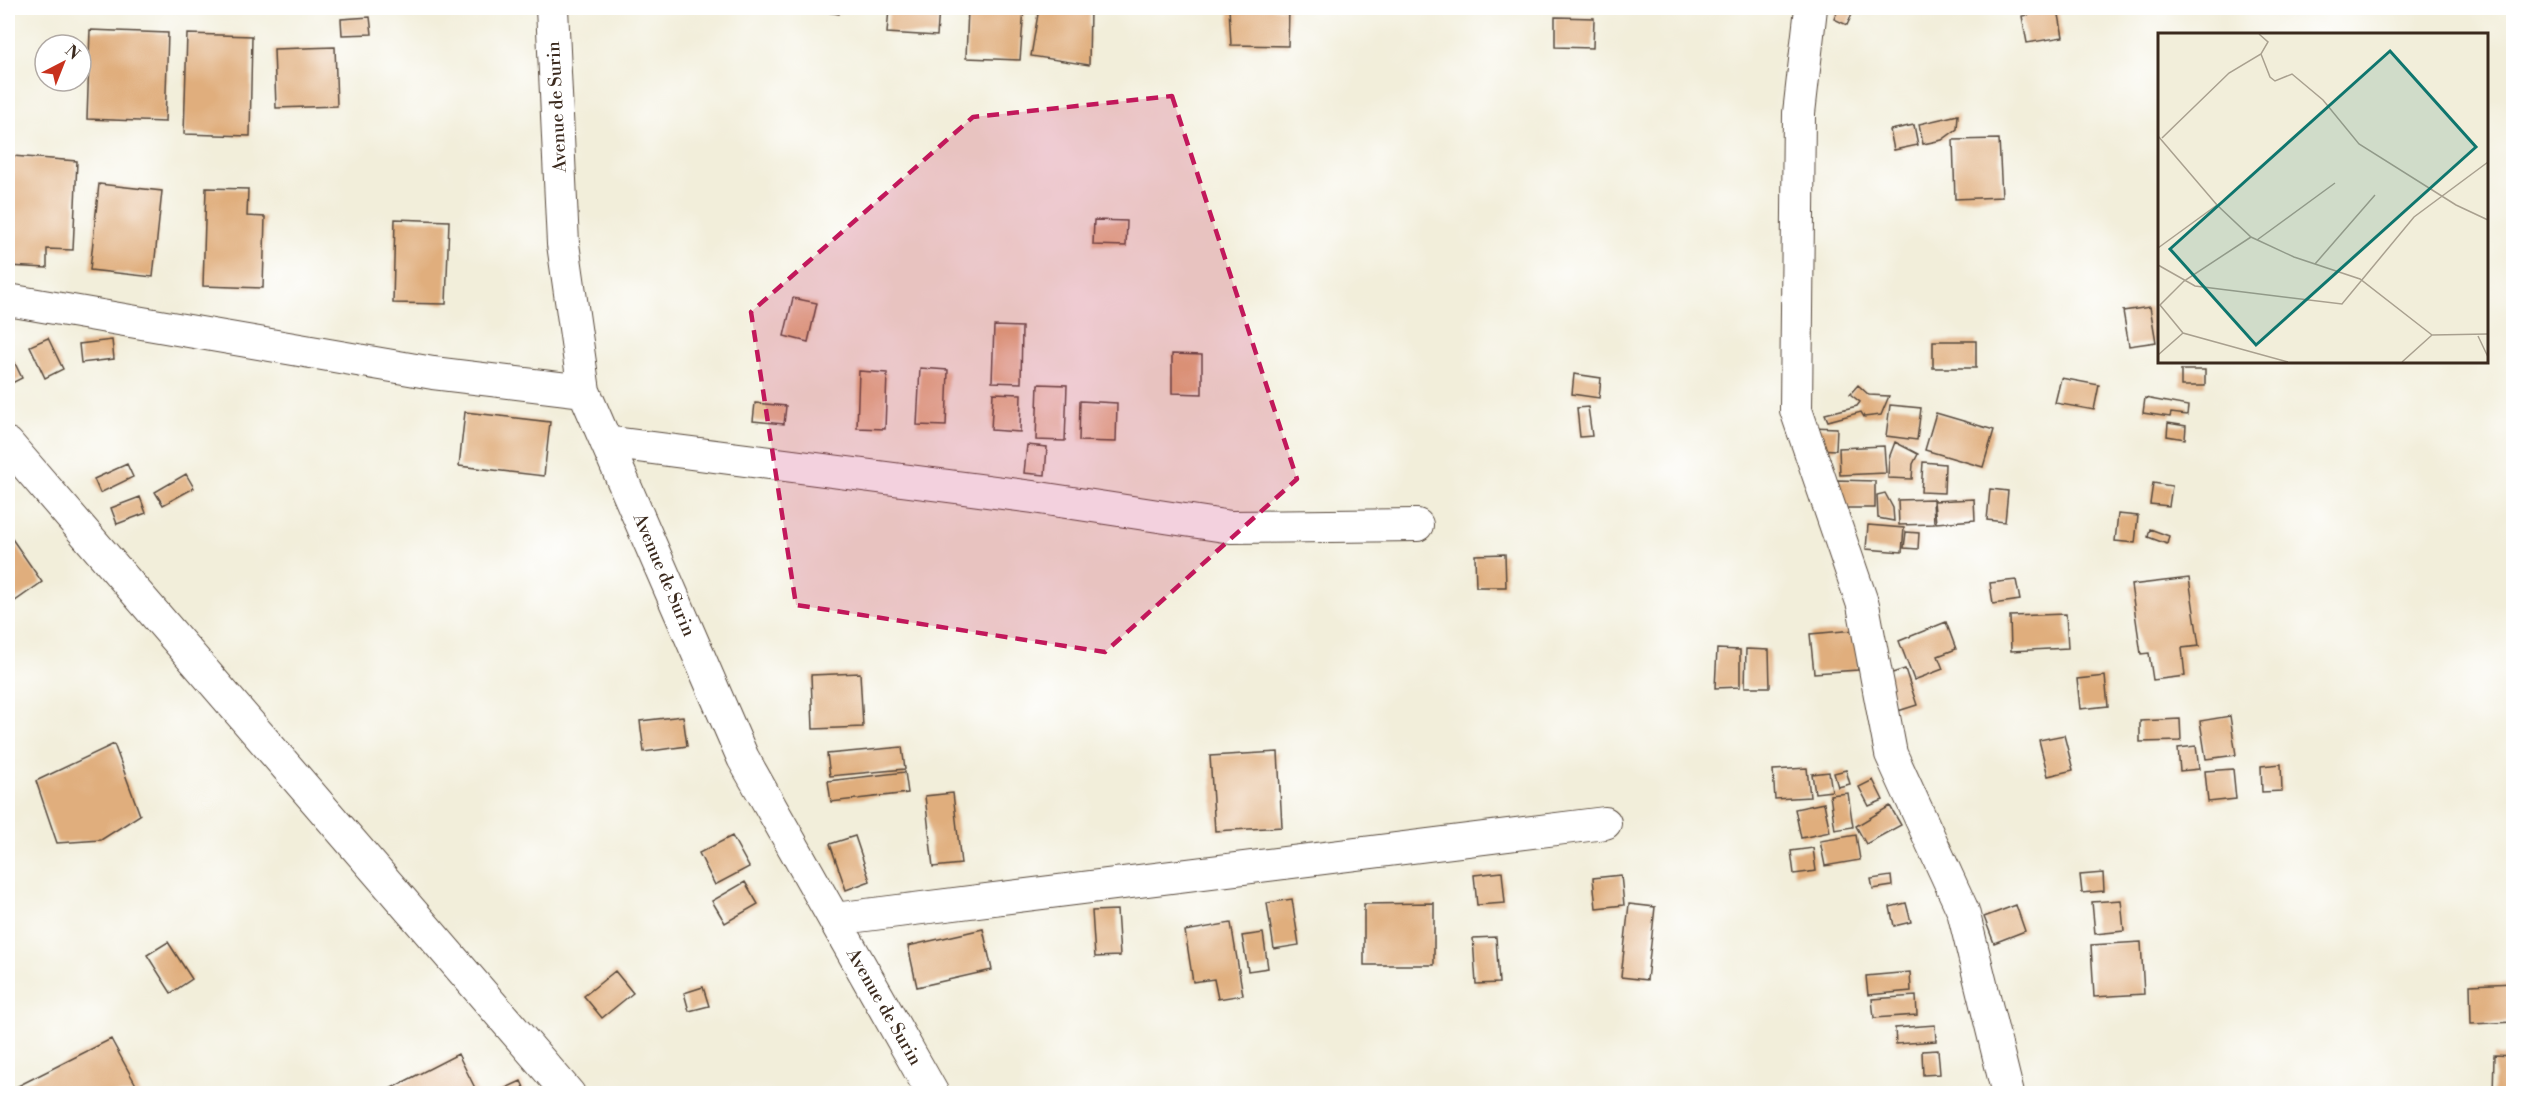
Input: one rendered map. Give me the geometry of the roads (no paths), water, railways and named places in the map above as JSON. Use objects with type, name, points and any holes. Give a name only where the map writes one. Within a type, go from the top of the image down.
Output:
[{"type":"street","name":"Avenue de Surin","points":[[552,8],[563,244],[584,391],[743,758],[933,1094]]},
{"type":"street","points":[[1811,8],[1799,113],[1796,410],[1863,605],[1891,754],[1963,911],[2007,1094]]},
{"type":"street","points":[[8,300],[422,371],[584,391]]},
{"type":"street","points":[[606,442],[1033,497],[1231,527],[1417,525]]},
{"type":"street","points":[[8,444],[569,1094]]},
{"type":"street","points":[[834,920],[1605,823]]}]
